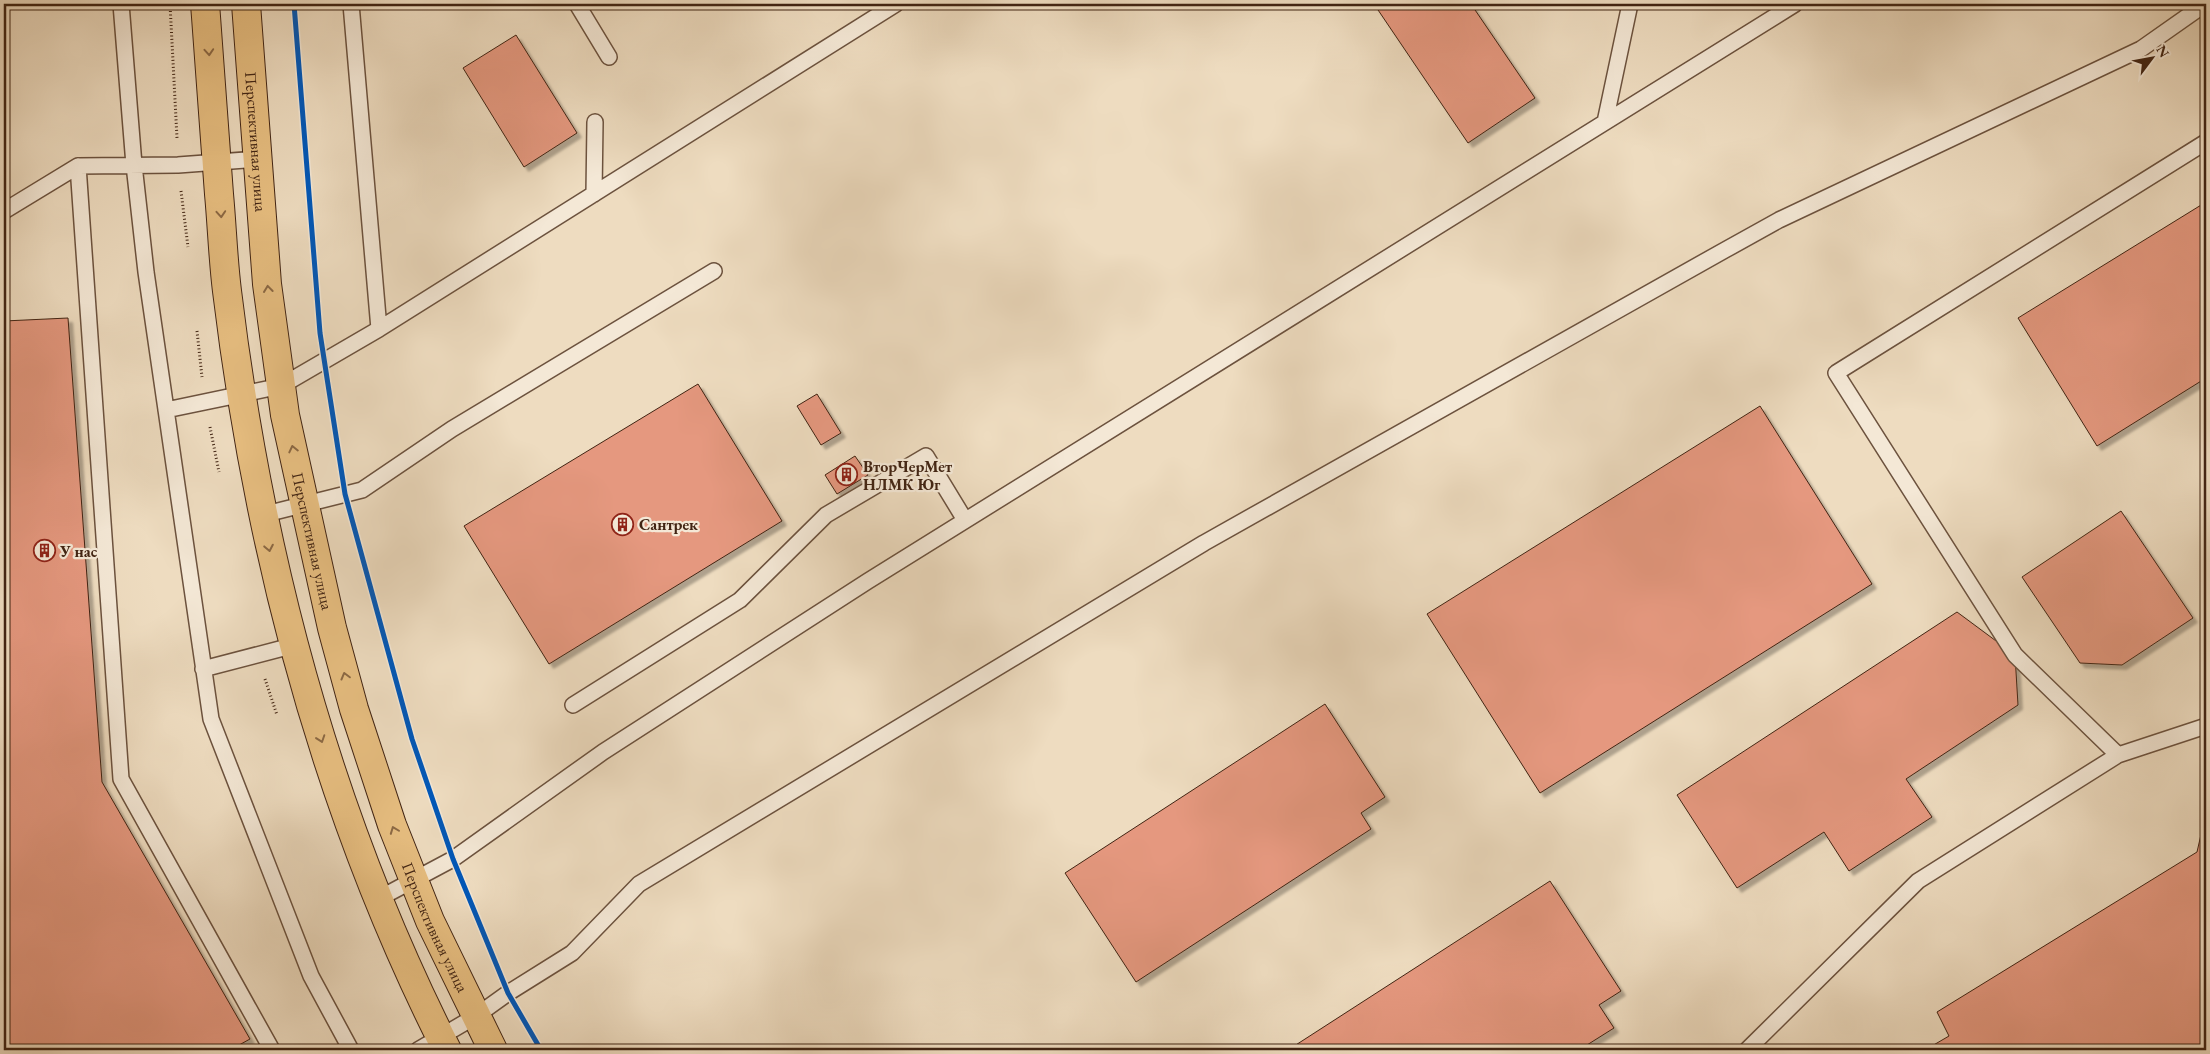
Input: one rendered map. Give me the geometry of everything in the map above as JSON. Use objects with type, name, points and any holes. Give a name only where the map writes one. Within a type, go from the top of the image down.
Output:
[{"type":"main road","points":[[205,4],[226,289],[241,394],[272,562],[315,721],[354,839],[435,1046]]},
{"type":"main road","name":"Перспективная улица","points":[[246,4],[267,284],[281,386],[285,415],[332,628],[354,709],[392,825],[430,920],[493,1050]]},
{"type":"lane","points":[[121,4],[134,165],[146,272],[211,719],[311,976],[351,1050]]},
{"type":"lane","points":[[351,4],[379,329]]},
{"type":"lane","points":[[577,4],[609,57]]},
{"type":"lane","points":[[166,410],[281,386],[379,329],[896,4]]},
{"type":"lane","points":[[1605,122],[1630,4]]},
{"type":"lane","points":[[378,899],[453,859],[603,752],[965,520],[1795,4]]},
{"type":"lane","points":[[435,1046],[508,993],[572,953],[639,884],[1204,543],[1780,220],[2141,49],[2205,4]]},
{"type":"lane","points":[[594,194],[595,122]]},
{"type":"lane","points":[[2118,756],[2015,655],[1836,373],[2206,142]]},
{"type":"lane","points":[[4,211],[78,166],[258,159]]},
{"type":"lane","points":[[78,166],[121,779],[272,1050]]},
{"type":"lane","points":[[262,515],[362,490],[452,429],[714,271]]},
{"type":"lane","points":[[574,705],[740,600],[826,515],[926,456],[965,520]]},
{"type":"lane","points":[[203,669],[295,645]]},
{"type":"lane","points":[[1747,1050],[1918,881],[2118,756],[2206,726]]},
{"type":"building","points":[[1374,4],[1471,4],[1535,98],[1468,143]]},
{"type":"building","points":[[516,35],[577,133],[524,167],[463,68]]},
{"type":"building","points":[[2206,202],[2206,378],[2097,446],[2018,318]]},
{"type":"building","name":"У нас","points":[[68,318],[102,782],[250,1039],[230,1050],[4,1050],[4,321]]},
{"type":"building","name":"Сантрек","points":[[698,384],[782,521],[549,664],[464,526]]},
{"type":"building","points":[[817,394],[841,433],[821,445],[797,406]]},
{"type":"building","points":[[1760,406],[1872,584],[1540,793],[1427,614]]},
{"type":"building","name":"ВторЧерМет НЛМК Юг","points":[[855,456],[868,475],[837,494],[825,475]]},
{"type":"building","points":[[2121,511],[2193,618],[2122,665],[2080,663],[2022,577]]},
{"type":"building","points":[[1957,612],[2015,655],[2018,705],[1906,779],[1932,817],[1849,871],[1824,832],[1737,888],[1677,795]]},
{"type":"building","points":[[1325,704],[1385,797],[1361,813],[1371,829],[1136,982],[1065,873]]},
{"type":"building","points":[[2205,817],[2206,1050],[1925,1050],[1949,1036],[1937,1012],[2197,852]]},
{"type":"building","points":[[1550,881],[1621,991],[1599,1005],[1614,1028],[1579,1050],[1288,1050]]},
{"type":"cycle path","points":[[294,4],[320,333],[345,494],[412,739],[453,859],[508,993],[541,1050]]},
{"type":"place","name":"ВторЧерМет НЛМК Юг","points":[[847,475]]},
{"type":"place","name":"Сантрек","points":[[623,524]]},
{"type":"place","name":"У нас","points":[[44,551]]}]
